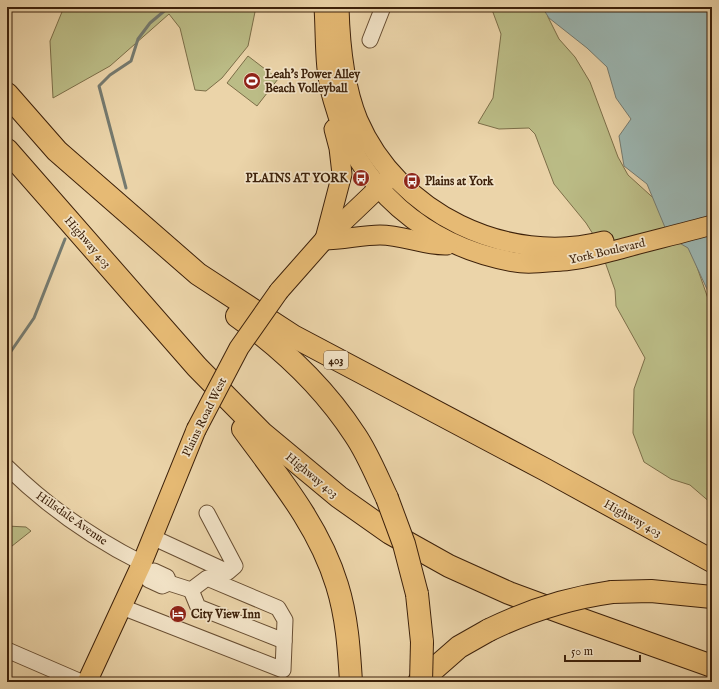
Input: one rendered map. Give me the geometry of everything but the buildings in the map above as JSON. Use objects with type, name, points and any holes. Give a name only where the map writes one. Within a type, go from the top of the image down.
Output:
[{"type":"highway","name":"Highway 403","points":[[7,94],[57,151],[198,274],[293,336],[546,470],[712,561]]},
{"type":"highway","name":"Highway 403","points":[[7,150],[197,367],[262,433],[294,462],[339,497],[390,533],[448,566],[509,592],[712,666]]},
{"type":"highway","points":[[57,151],[87,195],[157,260],[259,331],[310,379],[334,405],[356,436],[387,498],[404,544],[417,594],[422,642],[420,682]]},
{"type":"highway","points":[[197,367],[292,495],[316,535],[337,585],[349,637],[351,682]]},
{"type":"highway","points":[[420,682],[459,647],[489,630],[521,614],[581,596],[612,592],[651,591],[712,597]]},
{"type":"main road","points":[[324,7],[327,68],[333,100],[333,125],[339,148],[342,174],[324,240],[380,235],[409,239],[435,246],[454,245]]},
{"type":"main road","points":[[339,7],[343,58],[351,97],[358,120],[370,142],[393,174]]},
{"type":"main road","points":[[333,100],[351,146],[378,188]]},
{"type":"main road","name":"Plains Road West","points":[[87,682],[122,607],[143,569],[152,537],[196,430],[239,348],[279,291],[324,240],[393,174]]},
{"type":"main road","name":"York Boulevard","points":[[393,174],[426,206],[454,222],[491,238],[541,247],[592,250],[712,225]]},
{"type":"main road","name":"York Boulevard","points":[[378,188],[399,209],[423,227],[454,245],[482,255],[516,262],[564,262],[592,250],[712,213]]},
{"type":"street","points":[[370,40],[383,7]]},
{"type":"street","name":"Hillsdale Avenue","points":[[7,467],[22,482],[77,524],[143,569],[149,580],[162,586],[169,583],[191,590]]},
{"type":"street","points":[[152,537],[228,572],[235,566],[207,513]]},
{"type":"street","points":[[122,607],[283,670],[285,620],[278,608],[208,578],[191,590],[198,608],[284,641]]},
{"type":"street","points":[[7,650],[81,682]]},
{"type":"green space","points":[[64,7],[256,7],[248,46],[222,78],[206,91],[195,90],[180,28],[169,14],[110,66],[53,98],[50,41]]},
{"type":"green space","points":[[491,7],[546,7],[548,17],[559,39],[575,57],[590,82],[618,157],[628,175],[682,224],[712,310],[712,504],[690,485],[671,479],[644,462],[633,433],[634,389],[645,358],[616,306],[615,290],[598,242],[586,223],[554,184],[535,134],[529,128],[499,129],[478,123],[493,98],[501,34]]},
{"type":"green space","name":"Leah's Power Alley Beach Volleyball","points":[[248,56],[278,79],[257,106],[227,83]]},
{"type":"green space","points":[[7,526],[26,527],[31,531],[7,550]]},
{"type":"water","points":[[542,7],[712,7],[712,300],[688,248],[669,237],[647,184],[624,166],[619,136],[631,119],[616,98],[607,67],[587,48],[549,18]]},
{"type":"waterway","points":[[126,188],[99,86],[110,75],[131,61],[138,39],[150,23],[169,7]]},
{"type":"waterway","points":[[7,357],[34,318],[65,239]]},
{"type":"place","name":"Leah's Power Alley Beach Volleyball","points":[[252,81]]},
{"type":"place","name":"PLAINS AT YORK","points":[[361,178]]},
{"type":"place","name":"Plains at York","points":[[412,181]]},
{"type":"place","name":"City View Inn","points":[[178,614]]}]
